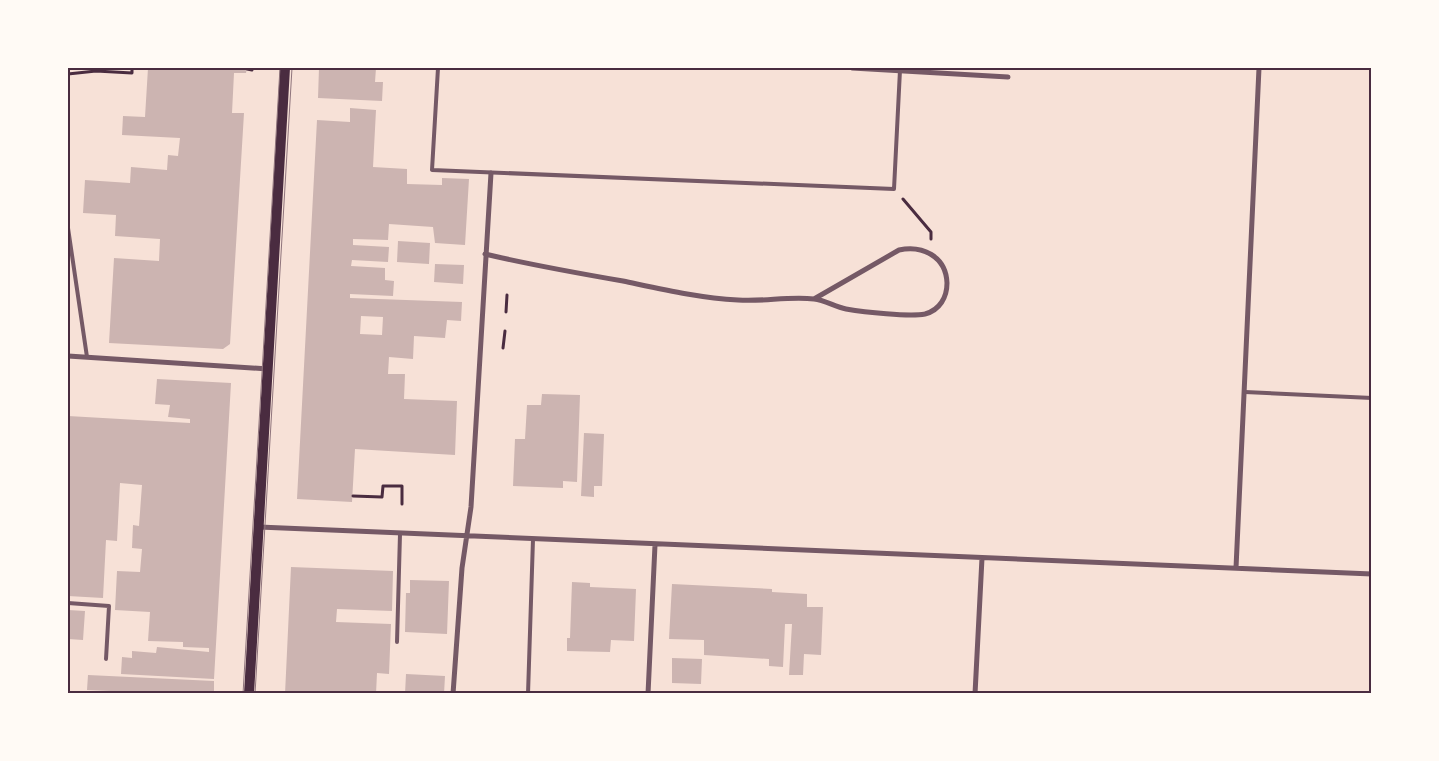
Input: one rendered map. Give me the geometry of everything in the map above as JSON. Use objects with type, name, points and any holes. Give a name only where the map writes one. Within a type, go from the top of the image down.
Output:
[{"type":"main road","points":[[249,694],[286,68]]},
{"type":"street","points":[[852,68],[1008,77]]},
{"type":"street","points":[[1236,568],[1259,68]]},
{"type":"street","points":[[453,694],[466,536],[471,507],[491,173]]},
{"type":"street","points":[[485,254],[715,298],[760,301],[814,298],[846,309],[914,315],[934,311],[941,304],[947,283],[945,271],[938,260],[930,253],[919,248],[899,250],[814,298]]},
{"type":"street","points":[[68,356],[269,369]]},
{"type":"street","points":[[259,527],[1372,574]]},
{"type":"street","points":[[648,694],[655,545]]},
{"type":"street","points":[[975,694],[982,558]]},
{"type":"lane","points":[[438,68],[432,170],[894,189],[900,70]]},
{"type":"lane","points":[[68,228],[87,357]]},
{"type":"lane","points":[[1244,392],[1372,398]]},
{"type":"lane","points":[[397,642],[400,534]]},
{"type":"lane","points":[[528,694],[533,539]]},
{"type":"lane","points":[[68,603],[109,606],[106,659]]},
{"type":"path","points":[[68,74],[90,70],[132,73],[132,68],[124,68]]},
{"type":"path","points":[[247,69],[252,70]]},
{"type":"path","points":[[894,189],[931,232],[930,253]]},
{"type":"path","points":[[506,312],[507,295]]},
{"type":"path","points":[[503,348],[504,331]]},
{"type":"path","points":[[352,496],[382,497],[383,486],[402,486],[402,504]]},
{"type":"building","points":[[148,68],[247,68],[246,73],[234,73],[232,113],[244,113],[230,344],[223,349],[109,343],[114,258],[159,261],[160,239],[115,236],[116,215],[83,213],[85,180],[130,183],[131,167],[167,170],[168,155],[178,156],[180,138],[122,135],[123,116],[145,117]]},
{"type":"building","points":[[319,68],[376,68],[375,82],[383,82],[382,101],[318,98]]},
{"type":"building","points":[[350,108],[376,110],[373,167],[407,169],[407,184],[442,185],[442,178],[469,179],[465,245],[435,243],[433,227],[389,224],[388,240],[353,239],[353,245],[389,247],[388,262],[352,260],[351,266],[385,268],[385,280],[394,281],[393,296],[350,294],[350,298],[462,302],[461,321],[447,320],[445,338],[414,336],[413,359],[389,357],[388,374],[405,374],[404,399],[457,401],[455,455],[355,449],[352,502],[297,499],[317,120],[350,122]],"holes":[[[361,316],[383,317],[382,335],[360,334]]]},
{"type":"building","points":[[398,241],[430,243],[429,264],[397,262]]},
{"type":"building","points":[[435,264],[464,265],[463,284],[434,282]]},
{"type":"building","points":[[157,379],[231,383],[214,679],[121,674],[122,657],[132,658],[132,651],[156,653],[157,647],[209,652],[209,648],[183,647],[183,642],[148,641],[150,612],[115,610],[117,571],[140,572],[142,549],[132,548],[133,525],[139,526],[142,485],[120,483],[117,541],[106,540],[103,598],[68,596],[68,416],[190,423],[190,419],[168,417],[170,405],[155,404]]},
{"type":"building","points":[[542,394],[580,395],[577,482],[563,481],[563,488],[513,486],[515,439],[525,439],[527,405],[541,405]]},
{"type":"building","points":[[584,433],[604,434],[602,486],[594,486],[594,497],[581,496]]},
{"type":"building","points":[[291,567],[393,571],[392,611],[337,609],[336,622],[391,624],[389,674],[377,673],[376,694],[285,694]]},
{"type":"building","points":[[410,580],[449,581],[447,634],[405,632],[406,593],[410,593]]},
{"type":"building","points":[[572,582],[590,583],[590,587],[636,589],[634,641],[611,640],[610,652],[567,651],[567,638],[570,638]]},
{"type":"building","points":[[672,584],[772,589],[772,592],[807,594],[807,607],[823,607],[821,655],[804,654],[803,675],[789,675],[792,624],[785,624],[783,667],[769,666],[769,659],[704,655],[704,640],[669,639]]},
{"type":"building","points":[[68,610],[85,611],[83,640],[68,639]]},
{"type":"building","points":[[672,658],[702,659],[701,684],[672,683]]},
{"type":"building","points":[[406,674],[445,676],[444,694],[405,694]]},
{"type":"building","points":[[88,675],[214,681],[214,694],[133,694],[133,692],[87,690]]},
{"type":"tram line","points":[[243,694],[280,68]]},
{"type":"tram line","points":[[255,694],[292,68]]}]
